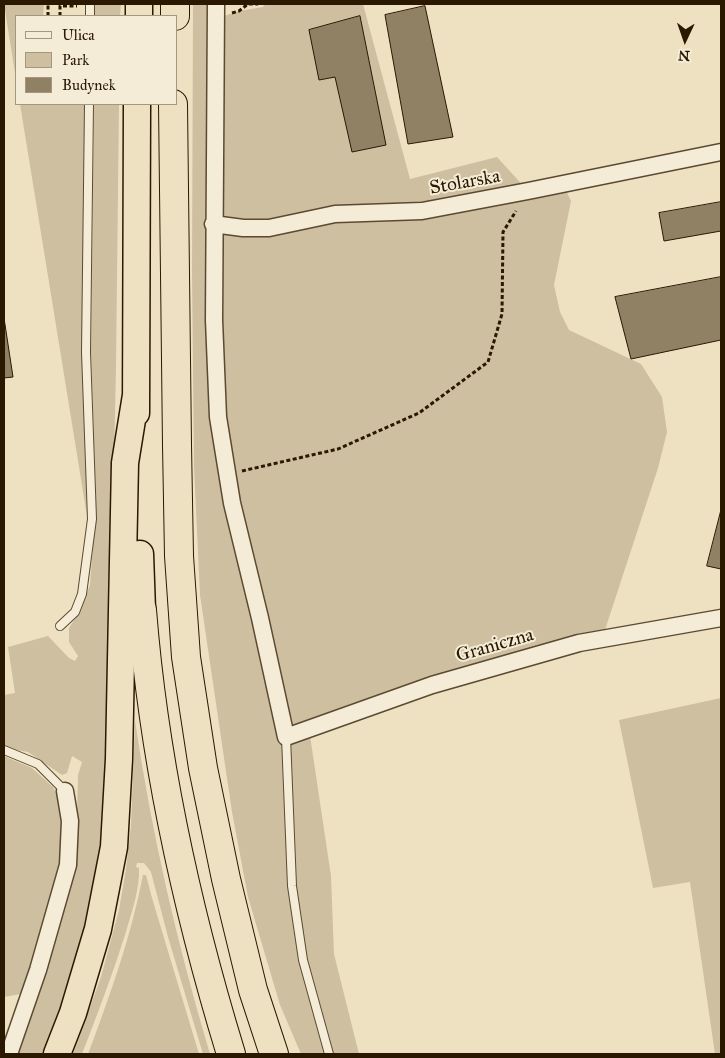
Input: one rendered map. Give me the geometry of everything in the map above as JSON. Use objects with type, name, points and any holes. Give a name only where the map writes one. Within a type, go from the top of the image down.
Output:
[{"type":"highway","points":[[137,105],[136,395],[142,610],[147,668],[163,774],[177,845],[207,974],[231,1054]]},
{"type":"highway","points":[[173,105],[176,445],[179,556],[186,657],[203,768],[226,879],[253,990],[274,1054]]},
{"type":"highway","points":[[57,1054],[73,1014],[98,929],[114,847],[119,759],[125,463],[136,395]]},
{"type":"street","points":[[215,11],[213,224],[218,417],[232,503],[286,737]]},
{"type":"street","name":"Stolarska","points":[[213,224],[243,228],[270,228],[335,214],[422,210],[528,192],[721,152]]},
{"type":"street","name":"Graniczna","points":[[286,737],[432,684],[579,643],[721,618]]},
{"type":"street","points":[[9,1054],[38,970],[68,865],[70,821],[65,791]]},
{"type":"lane","points":[[60,626],[75,612],[82,594],[92,519],[86,352],[89,105]]},
{"type":"lane","points":[[286,737],[292,886],[302,960],[329,1054]]},
{"type":"lane","points":[[4,750],[38,764],[65,791]]},
{"type":"path","points":[[215,11],[239,11],[248,4],[258,4]]},
{"type":"path","points":[[60,5],[90,5]]},
{"type":"path","points":[[228,474],[338,449],[419,413],[488,362],[502,314],[503,232],[528,192]]},
{"type":"green space","points":[[4,4],[44,4],[43,15],[15,15],[15,73]]},
{"type":"green space","points":[[95,4],[121,4],[120,15],[95,15]]},
{"type":"green space","points":[[193,4],[216,4],[215,19],[239,11],[263,7],[265,4],[363,4],[410,179],[497,157],[528,191],[563,184],[571,201],[554,285],[560,312],[569,330],[641,364],[662,397],[667,432],[658,468],[602,639],[309,729],[331,876],[334,954],[359,1054],[301,1054],[280,1005],[248,897],[232,812],[200,595],[194,467],[192,272]]},
{"type":"green space","points":[[20,105],[85,105],[83,342],[87,516]]},
{"type":"green space","points":[[94,105],[119,105],[116,367],[106,843],[92,921],[47,1054],[17,1054],[76,855],[78,775],[82,762],[72,756],[67,773],[62,775],[28,752],[4,748],[4,695],[15,693],[8,647],[48,636],[69,658],[75,661],[78,656],[69,642],[69,628],[81,609],[90,585],[96,503],[91,351]]},
{"type":"green space","points":[[721,698],[721,1054],[715,1054],[690,882],[653,888],[619,720]]},
{"type":"green space","points":[[135,721],[149,806],[166,889],[210,1054],[203,1054],[168,937],[151,872],[144,863],[137,863],[136,867],[139,868],[139,876],[137,893],[120,950],[82,1054],[73,1054],[101,977],[119,910],[131,826]]},
{"type":"green space","points":[[4,756],[32,768],[53,787],[62,806],[66,865],[26,993],[4,997]]},
{"type":"green space","points":[[143,875],[146,875],[199,1054],[88,1054],[126,943]]},
{"type":"building","points":[[425,6],[453,137],[408,144],[385,15]]},
{"type":"building","points":[[360,16],[386,145],[352,152],[335,77],[319,80],[309,30]]},
{"type":"building","points":[[721,202],[721,231],[664,241],[659,213]]},
{"type":"building","points":[[721,277],[721,340],[631,359],[615,297]]},
{"type":"building","points":[[4,318],[13,377],[4,378]]},
{"type":"building","points":[[721,510],[721,569],[707,566]]}]
